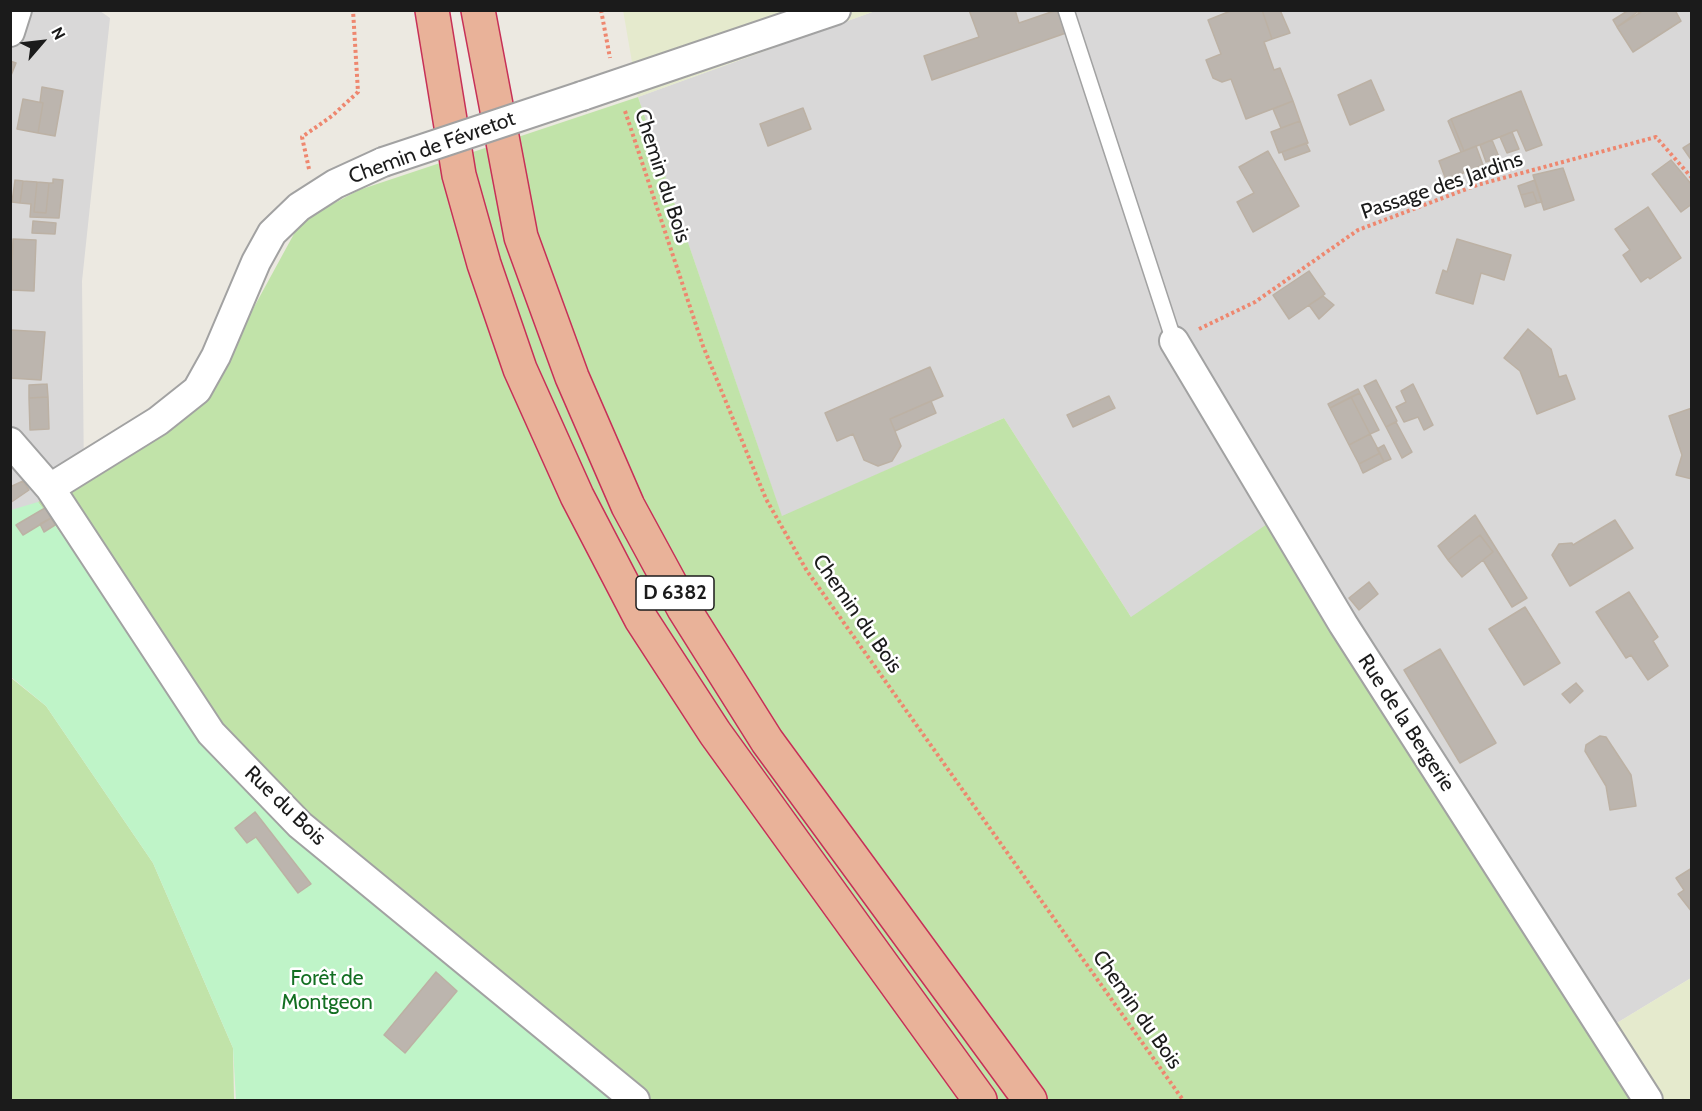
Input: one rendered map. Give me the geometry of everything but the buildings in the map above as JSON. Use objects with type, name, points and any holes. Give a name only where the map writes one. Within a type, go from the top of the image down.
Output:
[{"type":"highway","name":"D 6382","points":[[432,10],[459,175],[484,264],[520,369],[578,496],[641,620],[715,733],[980,1101]]},
{"type":"highway","name":"D 6382","points":[[477,10],[521,237],[572,377],[628,506],[684,609],[767,741],[1030,1101]]},
{"type":"street","points":[[10,32],[17,10]]},
{"type":"street","name":"Chemin de Févretot","points":[[50,488],[158,421],[197,390],[216,356],[256,262],[272,233],[299,207],[335,184],[383,162],[616,86],[836,10]]},
{"type":"street","name":"Rue de la Bergerie","points":[[1174,340],[1343,624],[1648,1101]]},
{"type":"street","name":"Rue du Bois","points":[[10,442],[50,488],[211,733],[300,825],[634,1101]]},
{"type":"lane","points":[[1066,10],[1174,340]]},
{"type":"path","points":[[335,184],[308,169],[302,137],[332,116],[358,92],[353,10]]},
{"type":"path","name":"Chemin du Bois","points":[[601,10],[616,86],[703,346],[765,499],[807,571],[1183,1101]]},
{"type":"path","name":"Passage des Jardins","points":[[1174,340],[1255,302],[1358,230],[1477,185],[1656,137],[1692,178]]},
{"type":"shaded area","points":[[10,11],[100,11],[110,18],[82,281],[84,482],[10,516]]},
{"type":"shaded area","points":[[875,11],[1691,11],[1691,978],[1602,1032],[1131,617],[1004,418],[782,517],[638,97]]},
{"type":"green space","points":[[623,10],[875,11],[638,97]]},
{"type":"green space","points":[[638,97],[782,516],[1004,418],[1131,617],[1273,520],[1642,1100],[619,1100],[223,756],[38,502],[200,406],[301,221],[359,190]]},
{"type":"green space","name":"Forêt de Montgeon","points":[[38,502],[223,756],[619,1100],[236,1100],[233,1048],[153,863],[46,706],[11,677],[11,510]]},
{"type":"green space","points":[[10,677],[46,706],[153,863],[233,1048],[234,1100],[11,1100]]},
{"type":"green space","points":[[1691,978],[1691,1100],[1642,1100],[1602,1032]]}]
